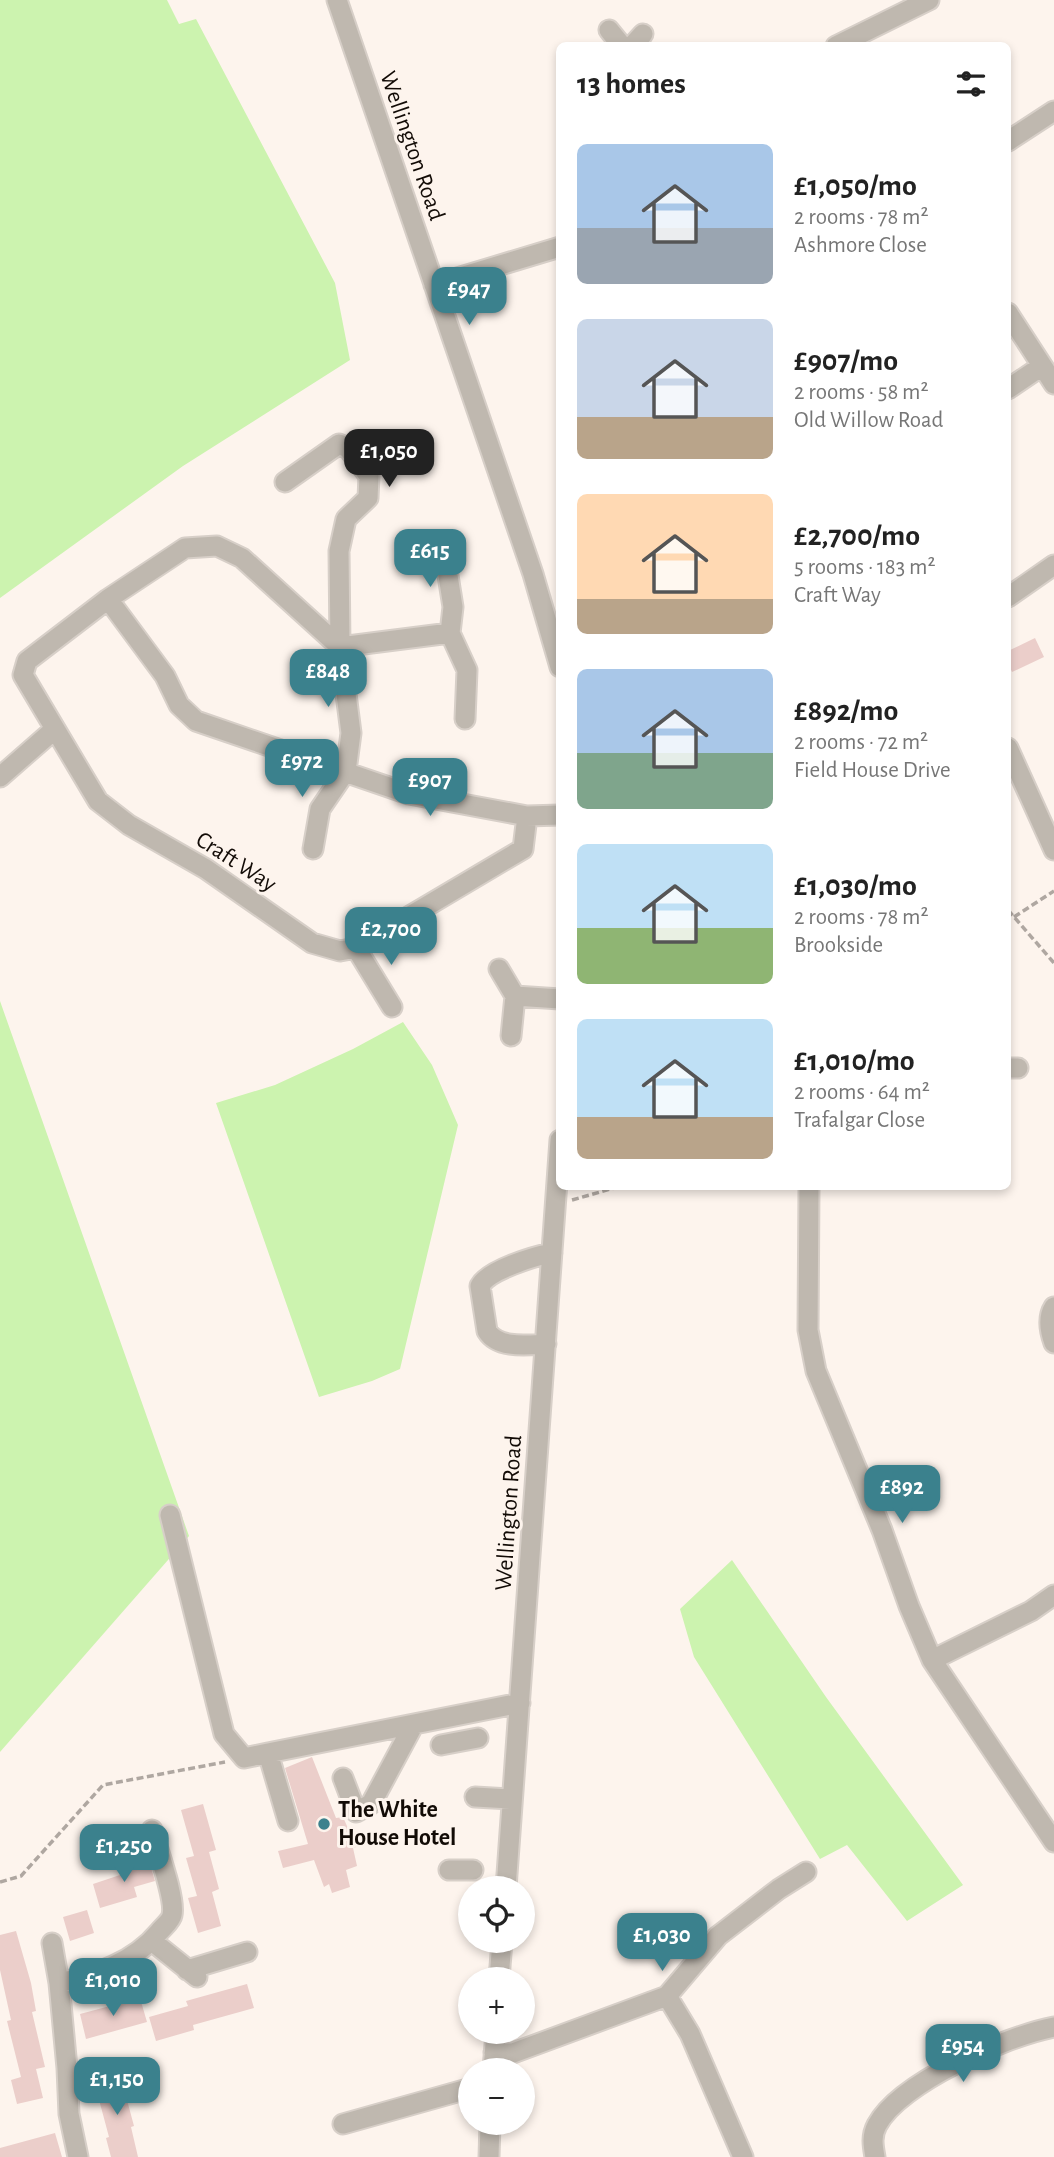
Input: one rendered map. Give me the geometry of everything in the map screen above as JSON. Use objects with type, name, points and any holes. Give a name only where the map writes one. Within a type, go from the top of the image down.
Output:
[{"type":"street","name":"Wellington Road","points":[[337,0],[533,574],[556,653]]},
{"type":"street","points":[[844,42],[929,0]]},
{"type":"street","points":[[608,30],[618,42]]},
{"type":"street","points":[[1011,139],[1054,111]]},
{"type":"street","points":[[434,285],[556,248]]},
{"type":"street","points":[[1011,318],[1054,384]]},
{"type":"street","points":[[1011,387],[1042,366]]},
{"type":"street","points":[[285,482],[339,444],[348,447],[369,476],[369,498],[346,519],[339,551],[340,648],[351,733],[346,771],[320,809],[313,849]]},
{"type":"street","points":[[443,544],[453,607],[450,633],[467,670],[465,719]]},
{"type":"street","name":"Craft Way","points":[[340,648],[242,558],[217,546],[185,548],[108,598],[27,661],[23,676],[98,801],[129,825],[206,869],[312,943],[340,951],[356,948]]},
{"type":"street","points":[[1011,595],[1054,565]]},
{"type":"street","points":[[108,598],[165,676],[179,705],[196,720],[410,794],[527,816],[556,815]]},
{"type":"street","points":[[340,648],[450,633]]},
{"type":"street","points":[[0,777],[55,729]]},
{"type":"street","points":[[1011,755],[1054,850]]},
{"type":"street","points":[[392,1007],[356,948],[523,849],[527,816]]},
{"type":"street","points":[[499,969],[515,996],[511,1036]]},
{"type":"street","points":[[515,996],[556,999]]},
{"type":"street","name":"Wellington Road","points":[[507,1876],[557,1190]]},
{"type":"street","points":[[809,1190],[808,1330],[816,1371],[932,1660],[1049,1822],[1054,1842]]},
{"type":"street","points":[[545,1344],[520,1345],[491,1337],[487,1331],[480,1286],[482,1281],[490,1276],[535,1256],[552,1253]]},
{"type":"street","points":[[1054,1307],[1051,1311],[1049,1332],[1054,1343]]},
{"type":"street","points":[[170,1515],[224,1734],[244,1758],[520,1703]]},
{"type":"street","points":[[932,1660],[1031,1611],[1054,1595]]},
{"type":"street","points":[[343,1778],[356,1812],[371,1804],[414,1724]]},
{"type":"street","points":[[441,1745],[478,1738]]},
{"type":"street","points":[[268,1753],[288,1821]]},
{"type":"street","points":[[475,1797],[512,1799]]},
{"type":"street","points":[[59,1983],[78,1979],[125,1961],[152,1941],[172,1917],[172,1903],[152,1830]]},
{"type":"street","points":[[449,1870],[473,1870]]},
{"type":"street","points":[[502,2058],[667,1996],[718,1936],[779,1889],[806,1872]]},
{"type":"street","points":[[152,1941],[192,1973],[247,1952]]},
{"type":"street","points":[[52,1943],[59,1983],[69,2114],[78,2157]]},
{"type":"street","points":[[667,1996],[690,2035],[743,2157]]},
{"type":"street","points":[[875,2157],[872,2140],[876,2127],[888,2109],[908,2092],[986,2048],[1054,2027]]},
{"type":"street","points":[[343,2124],[458,2092]]},
{"type":"street","points":[[489,2157],[490,2135]]},
{"type":"path","points":[[1014,917],[1054,891]]},
{"type":"path","points":[[1011,913],[1054,963]]},
{"type":"path","points":[[556,1202],[605,1190]]},
{"type":"path","points":[[0,1882],[21,1876],[103,1785],[244,1758]]},
{"type":"green space","points":[[0,0],[167,0],[179,24],[196,19],[335,283],[350,360],[183,466],[0,598]]},
{"type":"green space","points":[[0,1001],[189,1536],[0,1752]]},
{"type":"green space","points":[[403,1022],[432,1065],[458,1125],[400,1369],[372,1381],[319,1397],[216,1103],[275,1085],[353,1049]]},
{"type":"green space","points":[[732,1560],[826,1697],[963,1885],[907,1921],[847,1845],[820,1859],[694,1657],[680,1609]]},
{"type":"building","points":[[1035,638],[1044,657],[1012,672],[1011,650]]},
{"type":"building","name":"The White House Hotel","points":[[312,1757],[336,1818],[343,1817],[350,1833],[358,1831],[362,1845],[353,1848],[357,1866],[346,1870],[350,1887],[332,1893],[329,1884],[324,1887],[314,1860],[283,1868],[278,1851],[308,1844],[285,1768]]},
{"type":"building","points":[[203,1804],[216,1850],[209,1852],[219,1889],[212,1892],[221,1926],[198,1933],[188,1898],[197,1896],[186,1858],[194,1856],[181,1810]]},
{"type":"building","points":[[148,1857],[155,1881],[134,1887],[137,1897],[100,1908],[93,1884],[129,1872],[127,1864]]},
{"type":"building","points":[[87,1910],[94,1933],[70,1941],[63,1917]]},
{"type":"building","points":[[16,1931],[31,1983],[36,2011],[32,2012],[45,2067],[36,2069],[43,2098],[17,2104],[11,2080],[21,2077],[7,2021],[11,2020],[0,1970],[0,1935]]},
{"type":"building","points":[[247,1984],[254,2008],[193,2025],[194,2030],[156,2041],[149,2017],[188,2006],[186,2001]]},
{"type":"building","points":[[140,1998],[147,2022],[86,2039],[80,2014]]},
{"type":"building","points":[[120,2074],[134,2126],[131,2127],[138,2157],[111,2157],[106,2138],[109,2137],[94,2081]]},
{"type":"building","points":[[55,2133],[62,2157],[0,2157],[0,2148]]},
{"type":"place","name":"The White House Hotel","points":[[324,1824]]}]
